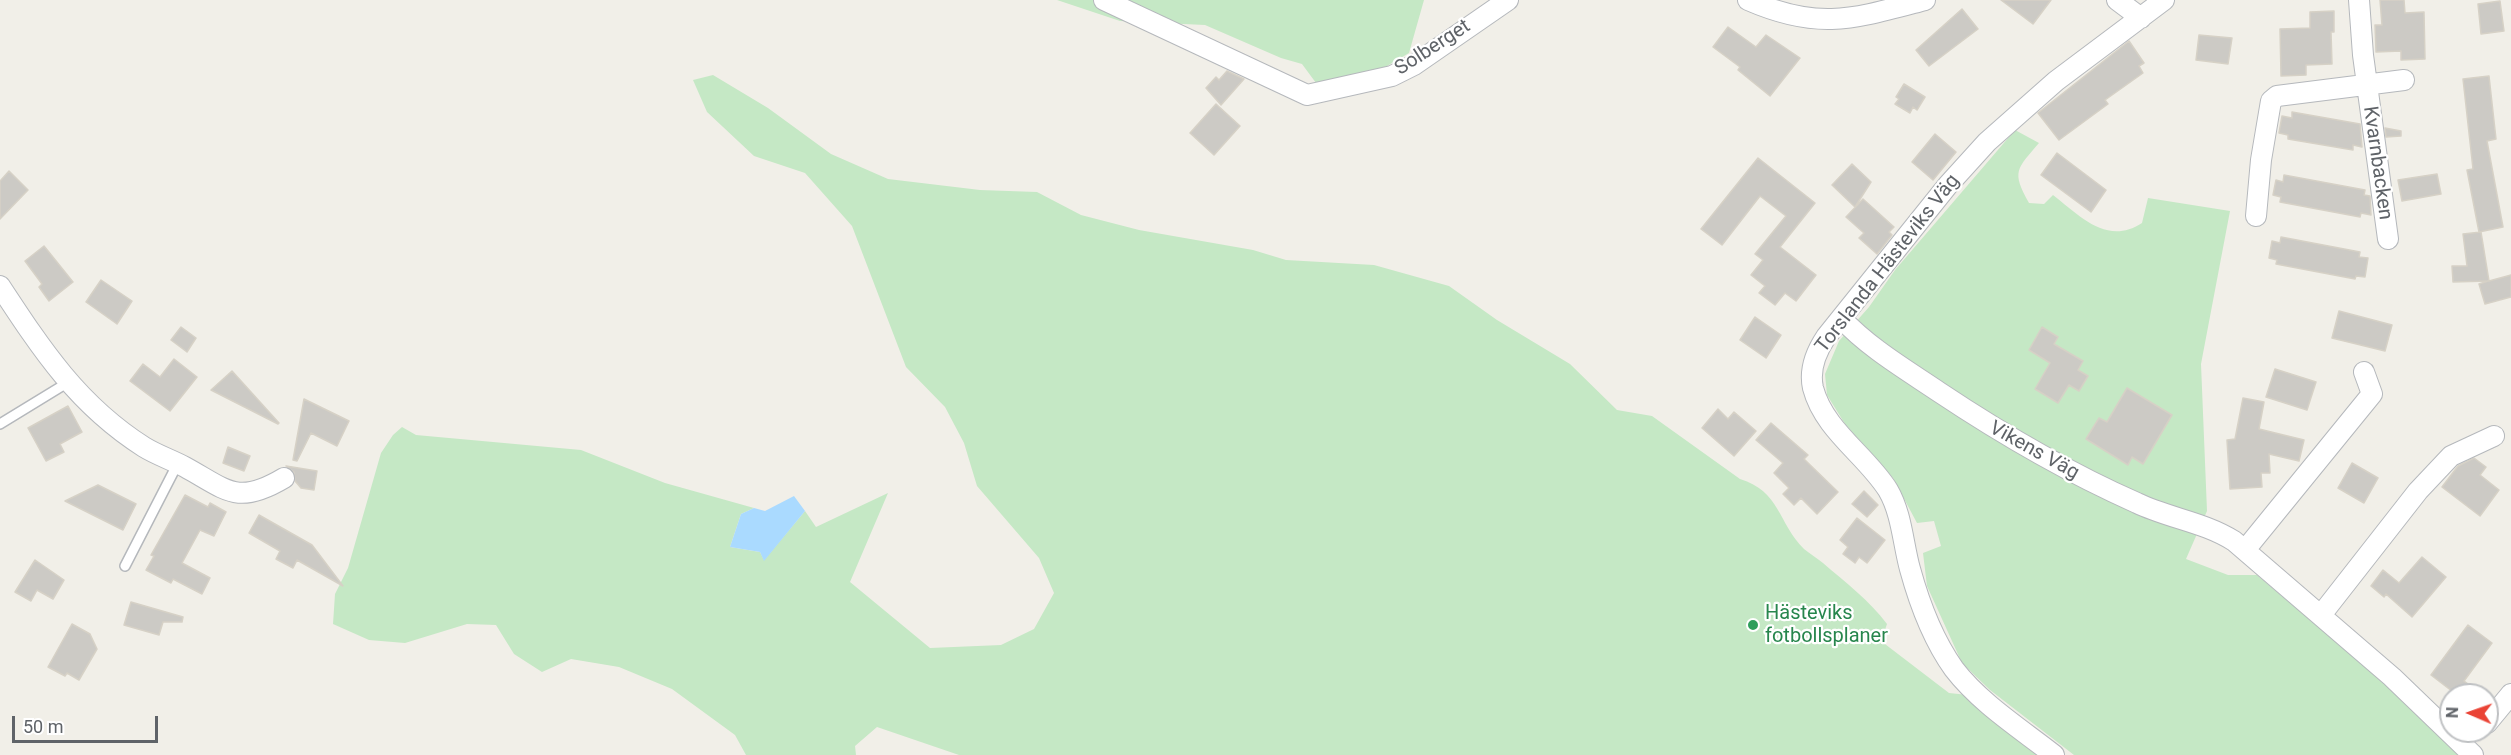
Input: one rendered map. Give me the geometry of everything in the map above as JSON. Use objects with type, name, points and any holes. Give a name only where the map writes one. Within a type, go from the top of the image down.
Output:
[{"type":"street","name":"Solberget","points":[[1104,0],[1180,33],[1306,95],[1392,76],[1414,64],[1508,0]]},
{"type":"street","points":[[1748,0],[1788,16],[1813,20],[1846,19],[1925,0]]},
{"type":"street","points":[[2117,0],[2141,18]]},
{"type":"street","name":"Torslanda Hästeviks Väg","points":[[2054,755],[1972,688],[1954,668],[1923,610],[1889,492],[1867,460],[1838,432],[1820,407],[1813,386],[1815,360],[1817,351],[1841,318],[1948,185],[1987,142],[2056,81],[2164,0]]},
{"type":"street","name":"Kvarnbacken","points":[[2359,0],[2367,86],[2388,239]]},
{"type":"street","name":"Kvarnbacken","points":[[2256,216],[2271,101],[2277,96],[2404,80]]},
{"type":"street","points":[[0,286],[41,349],[67,382],[103,417],[145,448],[178,463],[230,493],[254,492],[284,478]]},
{"type":"street","name":"Vikens Väg","points":[[1841,318],[1896,364],[1977,420],[2076,475],[2141,506],[2221,533],[2246,550],[2392,677],[2470,752]]},
{"type":"street","points":[[2246,550],[2372,394],[2364,372]]},
{"type":"street","points":[[2321,615],[2418,491],[2451,456],[2494,436]]},
{"type":"street","points":[[2499,708],[2511,694]]},
{"type":"lane","points":[[0,424],[67,382]]},
{"type":"lane","points":[[125,566],[178,463]]},
{"type":"green space","points":[[1057,0],[1424,0],[1409,53],[1382,69],[1319,87],[1302,64],[1281,58],[1205,25],[1120,21]]},
{"type":"green space","points":[[713,75],[768,108],[831,154],[888,179],[980,190],[1037,192],[1081,215],[1139,230],[1253,250],[1286,260],[1374,265],[1449,286],[1497,320],[1570,364],[1617,410],[1652,416],[1740,479],[1763,491],[1804,549],[1857,592],[1887,624],[1881,641],[1949,693],[1968,695],[2041,755],[959,755],[877,727],[855,746],[856,755],[746,755],[735,735],[672,689],[619,667],[571,659],[542,672],[514,654],[496,625],[467,624],[405,643],[369,640],[333,624],[335,594],[348,568],[381,453],[393,435],[402,427],[416,435],[581,450],[665,483],[754,508],[741,514],[730,547],[760,552],[764,560],[805,511],[816,527],[888,493],[850,582],[930,648],[1001,645],[1034,629],[1054,593],[1039,558],[977,486],[964,443],[945,407],[906,367],[852,226],[805,173],[754,156],[707,112],[693,80]]},
{"type":"green space","points":[[2015,130],[2039,143],[2021,165],[2018,177],[2029,203],[2044,204],[2053,195],[2094,226],[2117,231],[2142,223],[2148,198],[2230,211],[2201,364],[2207,511],[2186,559],[2228,575],[2257,575],[2426,718],[2439,730],[2439,743],[2452,743],[2465,755],[2074,755],[1990,690],[1962,663],[1927,586],[1923,553],[1941,546],[1934,521],[1917,523],[1893,478],[1845,424],[1827,395],[1825,374],[1839,341],[1869,307],[1895,270]]},
{"type":"water","points":[[794,496],[805,511],[764,561],[760,552],[730,547],[741,514],[754,508],[765,511]]},
{"type":"building","points":[[2001,0],[2051,0],[2033,24]]},
{"type":"building","points":[[2380,0],[2404,0],[2405,13],[2424,12],[2425,59],[2401,60],[2401,51],[2376,52],[2375,25],[2382,25]]},
{"type":"building","points":[[2500,1],[2504,31],[2481,34],[2478,4]]},
{"type":"building","points":[[1962,9],[1978,29],[1929,66],[1916,50]]},
{"type":"building","points":[[2334,11],[2334,32],[2331,32],[2332,64],[2306,65],[2306,75],[2281,76],[2280,29],[2310,28],[2310,12]]},
{"type":"building","points":[[1728,27],[1756,47],[1766,35],[1800,58],[1770,96],[1738,70],[1740,67],[1713,47]]},
{"type":"building","points":[[2199,35],[2232,38],[2228,64],[2196,60]]},
{"type":"building","points":[[2129,41],[2144,63],[2139,66],[2143,73],[2105,100],[2108,104],[2059,140],[2038,113]]},
{"type":"building","points":[[1227,71],[1244,79],[1221,105],[1206,88],[1216,77],[1219,80]]},
{"type":"building","points":[[2489,76],[2496,139],[2487,141],[2503,227],[2479,232],[2467,170],[2473,169],[2463,79]]},
{"type":"building","points":[[1904,84],[1925,97],[1917,110],[1913,107],[1910,113],[1895,104],[1899,99],[1896,97]]},
{"type":"building","points":[[1216,104],[1240,126],[1214,155],[1190,133]]},
{"type":"building","points":[[2292,112],[2360,124],[2362,147],[2353,145],[2353,150],[2288,139],[2288,135],[2279,133],[2282,116],[2292,118]]},
{"type":"building","points":[[2385,128],[2401,131],[2401,136],[2386,137]]},
{"type":"building","points":[[1935,134],[1956,152],[1933,180],[1912,162]]},
{"type":"building","points":[[2057,153],[2106,190],[2091,212],[2041,175]]},
{"type":"building","points":[[1758,158],[1815,203],[1780,247],[1816,275],[1796,301],[1785,293],[1775,305],[1759,293],[1765,286],[1751,275],[1763,260],[1755,254],[1786,216],[1760,196],[1722,245],[1701,229]]},
{"type":"building","points":[[1852,164],[1871,182],[1855,207],[1832,185]]},
{"type":"building","points":[[9,171],[28,190],[0,219],[0,181]]},
{"type":"building","points":[[2437,174],[2441,194],[2402,201],[2398,180]]},
{"type":"building","points":[[2284,175],[2365,190],[2364,195],[2370,196],[2371,215],[2361,213],[2360,217],[2280,202],[2281,197],[2273,195],[2276,180],[2283,182]]},
{"type":"building","points":[[1863,199],[1894,227],[1889,232],[1892,235],[1877,254],[1859,238],[1864,233],[1846,217]]},
{"type":"building","points":[[2481,232],[2489,281],[2511,275],[2511,297],[2485,304],[2479,284],[2488,281],[2453,282],[2452,266],[2467,266],[2463,234]]},
{"type":"building","points":[[2281,237],[2360,252],[2359,257],[2368,258],[2365,277],[2356,276],[2355,279],[2276,264],[2277,260],[2269,258],[2272,241],[2280,243]]},
{"type":"building","points":[[44,246],[73,282],[49,301],[39,287],[42,284],[25,261]]},
{"type":"building","points":[[101,280],[132,301],[117,324],[86,302]]},
{"type":"building","points":[[2339,311],[2392,325],[2385,351],[2332,338]]},
{"type":"building","points":[[1755,317],[1781,335],[1766,358],[1740,340]]},
{"type":"building","points":[[181,327],[196,338],[187,352],[171,340]]},
{"type":"building","points":[[2042,327],[2058,337],[2054,344],[2083,361],[2078,370],[2088,376],[2079,391],[2069,385],[2058,403],[2035,389],[2050,363],[2029,350]]},
{"type":"building","points":[[174,359],[197,377],[170,411],[130,381],[143,364],[160,377]]},
{"type":"building","points":[[2275,369],[2316,382],[2307,410],[2266,397]]},
{"type":"building","points":[[232,371],[279,423],[278,424],[211,390]]},
{"type":"building","points":[[2127,388],[2172,415],[2143,464],[2132,457],[2128,465],[2086,439],[2099,418],[2107,422]]},
{"type":"building","points":[[2243,398],[2264,402],[2259,429],[2304,440],[2299,461],[2269,454],[2270,473],[2261,473],[2262,487],[2230,489],[2227,440],[2235,439]]},
{"type":"building","points":[[304,399],[349,421],[337,446],[311,433],[297,461],[293,460]]},
{"type":"building","points":[[68,406],[82,432],[60,444],[64,452],[46,461],[28,428]]},
{"type":"building","points":[[1718,409],[1728,419],[1734,412],[1756,431],[1734,456],[1702,428]]},
{"type":"building","points":[[1771,423],[1808,455],[1804,459],[1838,492],[1817,514],[1801,498],[1794,505],[1783,494],[1789,488],[1774,473],[1783,463],[1756,440]]},
{"type":"building","points":[[228,447],[250,456],[244,471],[223,463]]},
{"type":"building","points":[[2474,458],[2486,467],[2480,475],[2499,490],[2480,516],[2442,487],[2458,466]]},
{"type":"building","points":[[2352,463],[2378,478],[2364,503],[2338,488]]},
{"type":"building","points":[[286,466],[317,471],[314,490],[301,488],[295,481],[294,472]]},
{"type":"building","points":[[98,485],[136,504],[123,530],[65,501]]},
{"type":"building","points":[[1864,491],[1878,505],[1867,517],[1852,504]]},
{"type":"building","points":[[185,495],[208,507],[210,503],[226,512],[214,536],[200,530],[182,563],[210,578],[202,594],[173,579],[171,583],[146,570],[154,556],[151,555]]},
{"type":"building","points":[[259,515],[312,545],[343,586],[297,560],[293,568],[276,559],[280,551],[249,533]]},
{"type":"building","points":[[1857,518],[1885,540],[1867,563],[1859,557],[1855,563],[1843,554],[1848,547],[1840,540]]},
{"type":"building","points":[[2422,557],[2446,577],[2412,617],[2386,594],[2384,597],[2371,586],[2383,570],[2399,583]]},
{"type":"building","points":[[35,560],[64,580],[53,599],[37,590],[31,601],[15,592]]},
{"type":"building","points":[[131,602],[183,617],[182,622],[163,622],[159,635],[124,625]]},
{"type":"building","points":[[72,624],[90,634],[97,649],[79,680],[67,673],[65,676],[48,667]]},
{"type":"building","points":[[2468,625],[2492,643],[2464,681],[2467,683],[2441,683],[2431,675]]},
{"type":"place","name":"Hästeviks fotbollsplaner","points":[[1753,625]]}]
